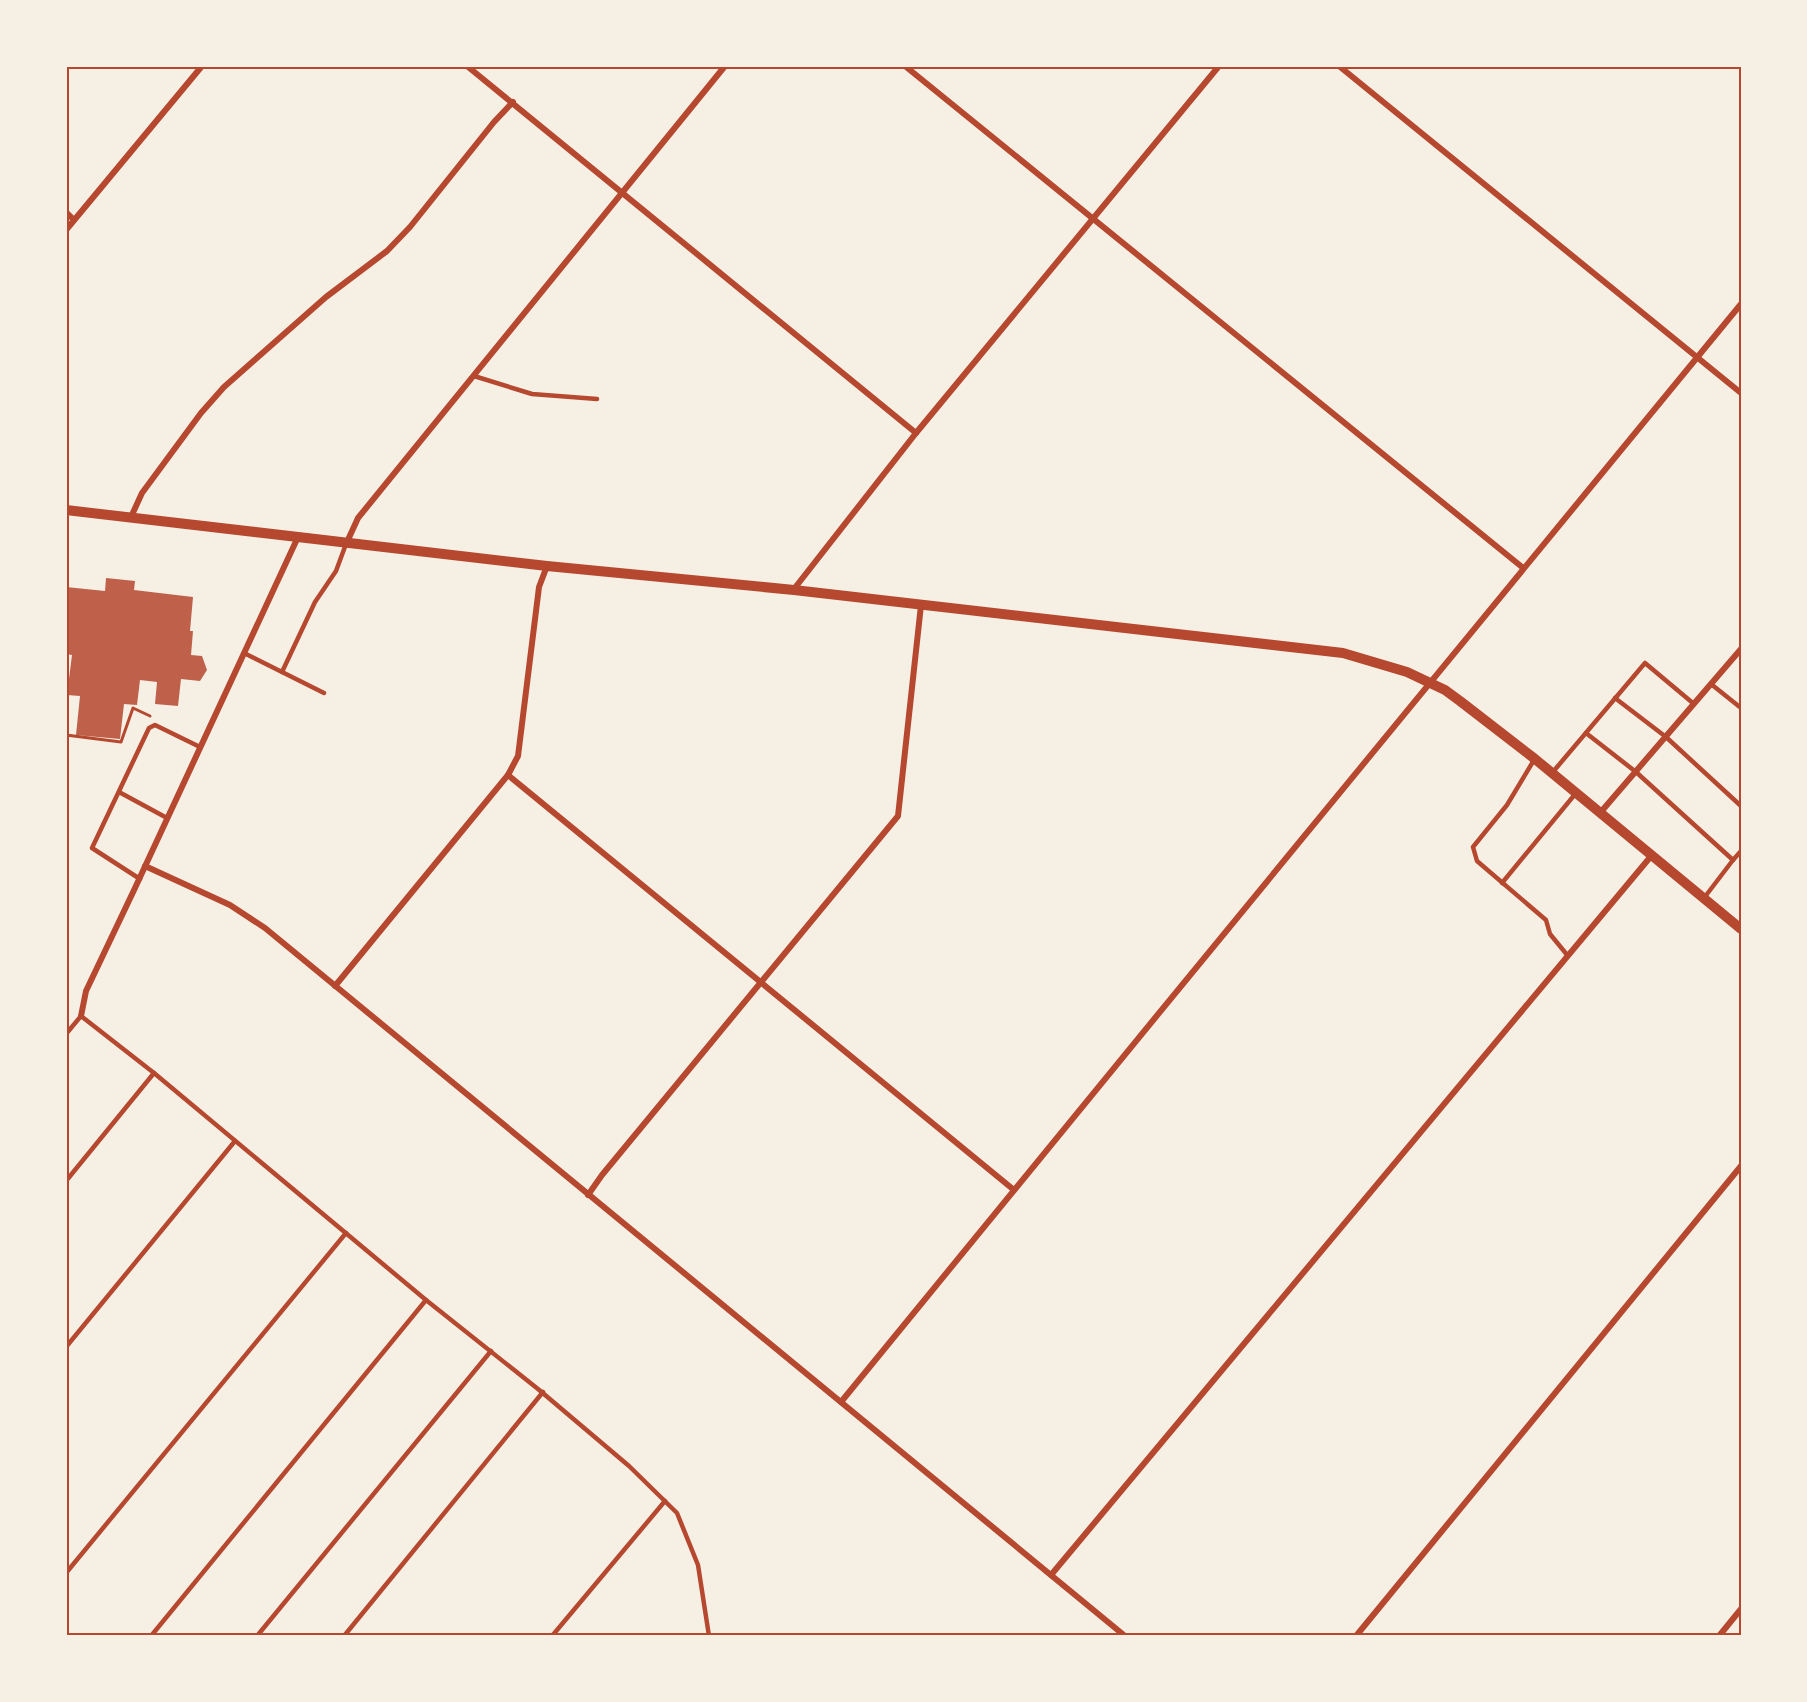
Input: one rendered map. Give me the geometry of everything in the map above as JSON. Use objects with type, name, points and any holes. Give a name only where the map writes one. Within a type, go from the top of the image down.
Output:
[{"type":"street","points":[[66,230],[202,66]]},
{"type":"street","points":[[467,66],[916,433]]},
{"type":"street","points":[[347,542],[358,518],[725,66]]},
{"type":"street","points":[[905,66],[1522,567]]},
{"type":"street","points":[[794,590],[916,433],[1219,66]]},
{"type":"street","points":[[1339,66],[1741,393]]},
{"type":"street","points":[[131,518],[142,493],[216,396],[326,297],[387,251],[410,227],[494,122],[513,102]]},
{"type":"street","points":[[66,212],[74,220]]},
{"type":"street","points":[[841,1402],[1414,703],[1522,567],[1741,304]]},
{"type":"street","points":[[66,510],[547,566],[794,590],[1343,653],[1407,672],[1460,701],[1535,759],[1741,929]]},
{"type":"street","points":[[81,1016],[86,991],[298,537]]},
{"type":"street","points":[[335,986],[508,775],[518,756],[539,587],[547,566]]},
{"type":"street","points":[[588,1195],[602,1175],[898,816],[921,605]]},
{"type":"street","points":[[1600,813],[1741,649]]},
{"type":"street","points":[[508,775],[1014,1190]]},
{"type":"street","points":[[1051,1575],[1652,855]]},
{"type":"street","points":[[145,866],[230,905],[265,928],[1125,1636]]},
{"type":"street","points":[[1356,1636],[1741,1166]]},
{"type":"street","points":[[1719,1636],[1741,1608]]},
{"type":"lane","points":[[474,376],[532,394],[597,399]]},
{"type":"lane","points":[[282,672],[315,602],[336,571],[347,542]]},
{"type":"lane","points":[[244,653],[324,693]]},
{"type":"lane","points":[[1552,773],[1645,663],[1694,704]]},
{"type":"lane","points":[[1711,684],[1741,708]]},
{"type":"lane","points":[[1615,698],[1666,737],[1741,806]]},
{"type":"lane","points":[[140,879],[92,849],[152,725],[200,747]]},
{"type":"lane","points":[[1586,733],[1636,772],[1733,860]]},
{"type":"lane","points":[[1535,759],[1507,805],[1473,847],[1477,861],[1546,920],[1550,934],[1568,956]]},
{"type":"lane","points":[[119,792],[167,818]]},
{"type":"lane","points":[[1502,883],[1576,793]]},
{"type":"lane","points":[[1704,898],[1741,851]]},
{"type":"lane","points":[[66,1034],[81,1016],[154,1073],[426,1300],[543,1392],[630,1466],[677,1513],[698,1565],[709,1636]]},
{"type":"lane","points":[[66,1181],[154,1073]]},
{"type":"lane","points":[[66,1347],[235,1141]]},
{"type":"lane","points":[[66,1573],[346,1233]]},
{"type":"lane","points":[[151,1636],[426,1300]]},
{"type":"lane","points":[[257,1636],[491,1352]]},
{"type":"lane","points":[[344,1636],[543,1392]]},
{"type":"lane","points":[[552,1636],[665,1501]]},
{"type":"path","points":[[66,735],[121,742],[133,708],[154,719]]},
{"type":"building","points":[[106,578],[135,581],[134,590],[193,597],[190,631],[193,631],[191,655],[202,656],[207,670],[200,681],[181,679],[178,706],[155,704],[157,682],[140,680],[137,705],[124,704],[120,739],[76,735],[80,696],[67,695],[72,655],[66,654],[66,587],[105,591]]}]
